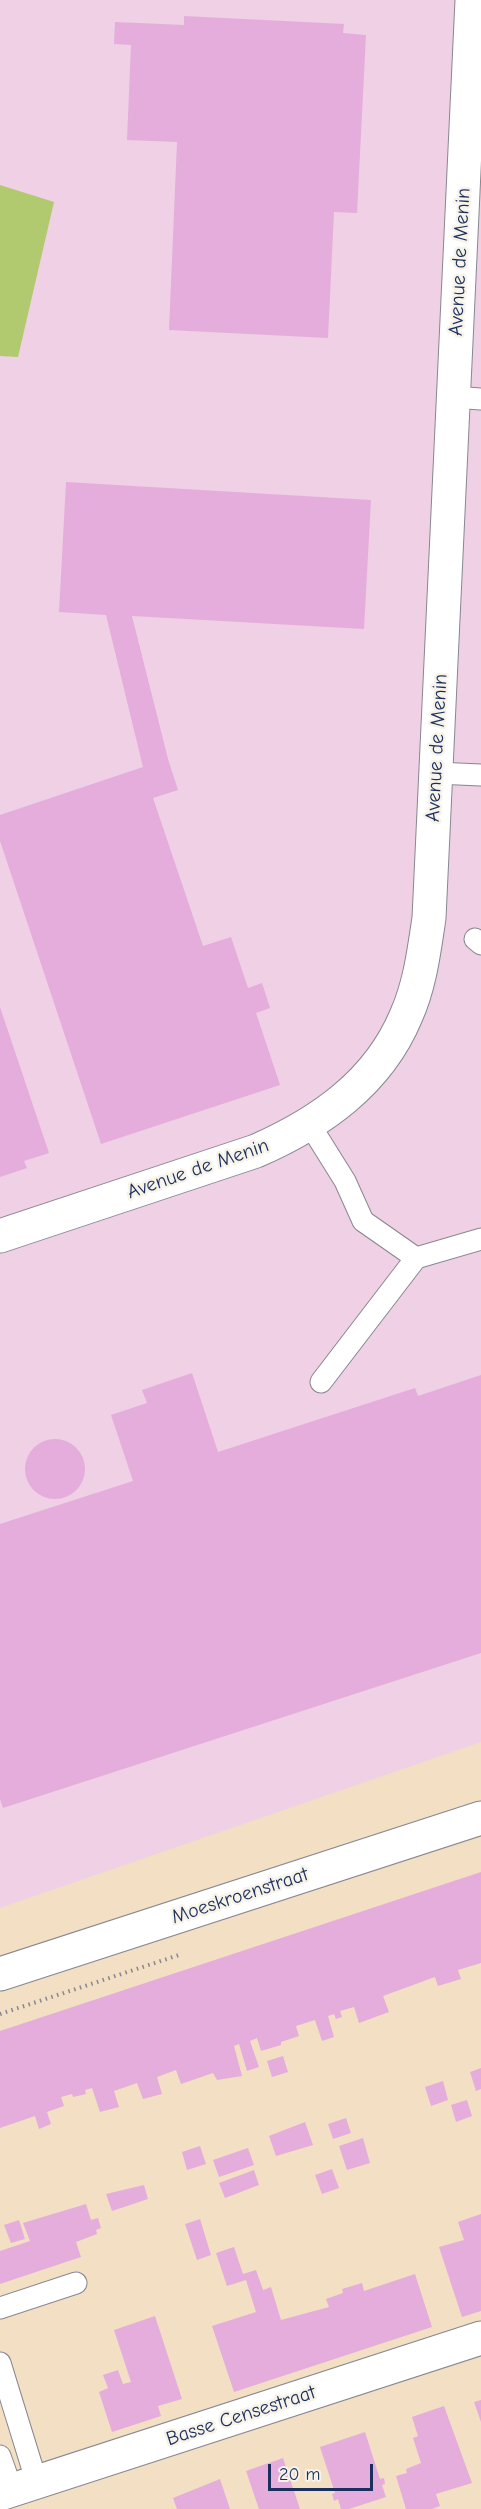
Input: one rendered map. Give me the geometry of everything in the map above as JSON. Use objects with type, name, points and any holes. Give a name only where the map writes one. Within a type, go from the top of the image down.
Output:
[{"type":"street","name":"Avenue de Menin","points":[[0,1236],[256,1151],[310,1125],[338,1106],[360,1086],[394,1040],[406,1016],[417,986],[429,918],[436,773],[467,398],[472,0]]},
{"type":"street","name":"Moeskroenstraat","points":[[0,1974],[481,1818]]},
{"type":"street","name":"Basse Censestraat","points":[[16,2489],[481,2338]]},
{"type":"lane","points":[[436,773],[481,775]]},
{"type":"lane","points":[[310,1125],[345,1181],[363,1221],[416,1258]]},
{"type":"lane","points":[[321,1382],[416,1258],[481,1239]]},
{"type":"lane","points":[[0,2308],[76,2283]]},
{"type":"lane","points":[[0,2363],[16,2489]]},
{"type":"lane","points":[[0,2456],[16,2489]]},
{"type":"shaded area","points":[[0,0],[481,0],[481,1742],[0,1908]]},
{"type":"green space","points":[[0,185],[54,202],[18,357],[0,356]]},
{"type":"building","points":[[184,16],[344,24],[343,33],[366,35],[357,213],[334,212],[328,338],[169,330],[177,142],[127,140],[131,45],[114,44],[115,22],[184,25]]},
{"type":"building","points":[[66,482],[371,500],[364,629],[132,616],[178,790],[153,798],[203,946],[231,937],[248,988],[262,983],[270,1008],[256,1013],[280,1085],[101,1144],[0,841],[0,815],[143,767],[106,615],[59,612]]},
{"type":"building","points":[[0,1007],[49,1153],[24,1161],[27,1168],[0,1177]]},
{"type":"building","points":[[192,1373],[218,1452],[415,1388],[418,1396],[481,1375],[481,1653],[3,1808],[0,1799],[0,1524],[133,1481],[111,1415],[147,1403],[142,1390]]},
{"type":"building","points":[[55,1439],[72,1444],[80,1452],[85,1469],[80,1486],[72,1494],[55,1499],[38,1494],[30,1486],[25,1469],[30,1452],[38,1444]]},
{"type":"building","points":[[481,1872],[481,1963],[458,1970],[461,1979],[438,1986],[435,1977],[383,1996],[389,2012],[359,2023],[354,2007],[340,2011],[342,2017],[336,2019],[334,2014],[328,2016],[334,2037],[322,2041],[315,2020],[296,2026],[299,2036],[281,2042],[281,2045],[261,2051],[257,2038],[250,2041],[259,2067],[247,2071],[239,2044],[234,2046],[242,2076],[217,2080],[213,2073],[181,2084],[176,2070],[157,2077],[162,2094],[143,2099],[137,2083],[114,2091],[119,2107],[100,2112],[92,2088],[85,2090],[86,2094],[61,2097],[64,2106],[47,2112],[51,2124],[39,2129],[35,2116],[0,2128],[0,2031]]},
{"type":"building","points":[[283,2056],[288,2072],[272,2077],[267,2061]]},
{"type":"building","points":[[481,2068],[481,2089],[476,2091],[470,2072]]},
{"type":"building","points":[[443,2081],[448,2100],[431,2106],[425,2087]]},
{"type":"building","points":[[467,2100],[472,2116],[456,2122],[451,2105]]},
{"type":"building","points":[[346,2118],[351,2133],[333,2139],[328,2124]]},
{"type":"building","points":[[305,2122],[313,2145],[276,2156],[269,2136]]},
{"type":"building","points":[[363,2138],[370,2163],[347,2170],[339,2146]]},
{"type":"building","points":[[200,2146],[206,2164],[187,2170],[182,2152]]},
{"type":"building","points":[[248,2148],[254,2165],[219,2177],[213,2160]]},
{"type":"building","points":[[332,2169],[339,2188],[322,2194],[315,2175]]},
{"type":"building","points":[[254,2170],[259,2185],[225,2198],[219,2183]]},
{"type":"building","points":[[144,2185],[148,2199],[112,2211],[106,2194]]},
{"type":"building","points":[[86,2204],[91,2220],[98,2218],[101,2228],[96,2230],[97,2234],[76,2242],[81,2257],[0,2284],[0,2251],[30,2241],[23,2223]]},
{"type":"building","points":[[481,2214],[481,2311],[462,2317],[439,2247],[464,2240],[458,2222]]},
{"type":"building","points":[[200,2219],[211,2255],[197,2260],[185,2224]]},
{"type":"building","points":[[19,2220],[25,2239],[11,2243],[4,2225]]},
{"type":"building","points":[[234,2247],[243,2274],[256,2270],[263,2290],[271,2287],[281,2320],[329,2307],[326,2299],[343,2293],[342,2289],[362,2283],[364,2291],[415,2274],[432,2327],[234,2392],[212,2326],[256,2312],[246,2280],[227,2286],[216,2253]]},
{"type":"building","points":[[155,2316],[182,2399],[158,2406],[161,2416],[112,2432],[99,2392],[108,2388],[103,2375],[118,2370],[123,2384],[131,2382],[114,2330]]},
{"type":"building","points":[[481,2400],[481,2422],[474,2402]]},
{"type":"building","points":[[444,2406],[472,2483],[436,2494],[440,2506],[432,2509],[406,2509],[396,2476],[407,2473],[406,2469],[421,2463],[413,2438],[418,2436],[412,2417]]},
{"type":"building","points":[[365,2432],[380,2479],[384,2478],[385,2484],[382,2485],[386,2497],[349,2509],[341,2509],[338,2499],[334,2501],[332,2494],[335,2493],[320,2447]]},
{"type":"building","points":[[283,2458],[300,2509],[259,2509],[246,2471]]},
{"type":"building","points":[[220,2479],[230,2509],[177,2509],[173,2498]]}]
